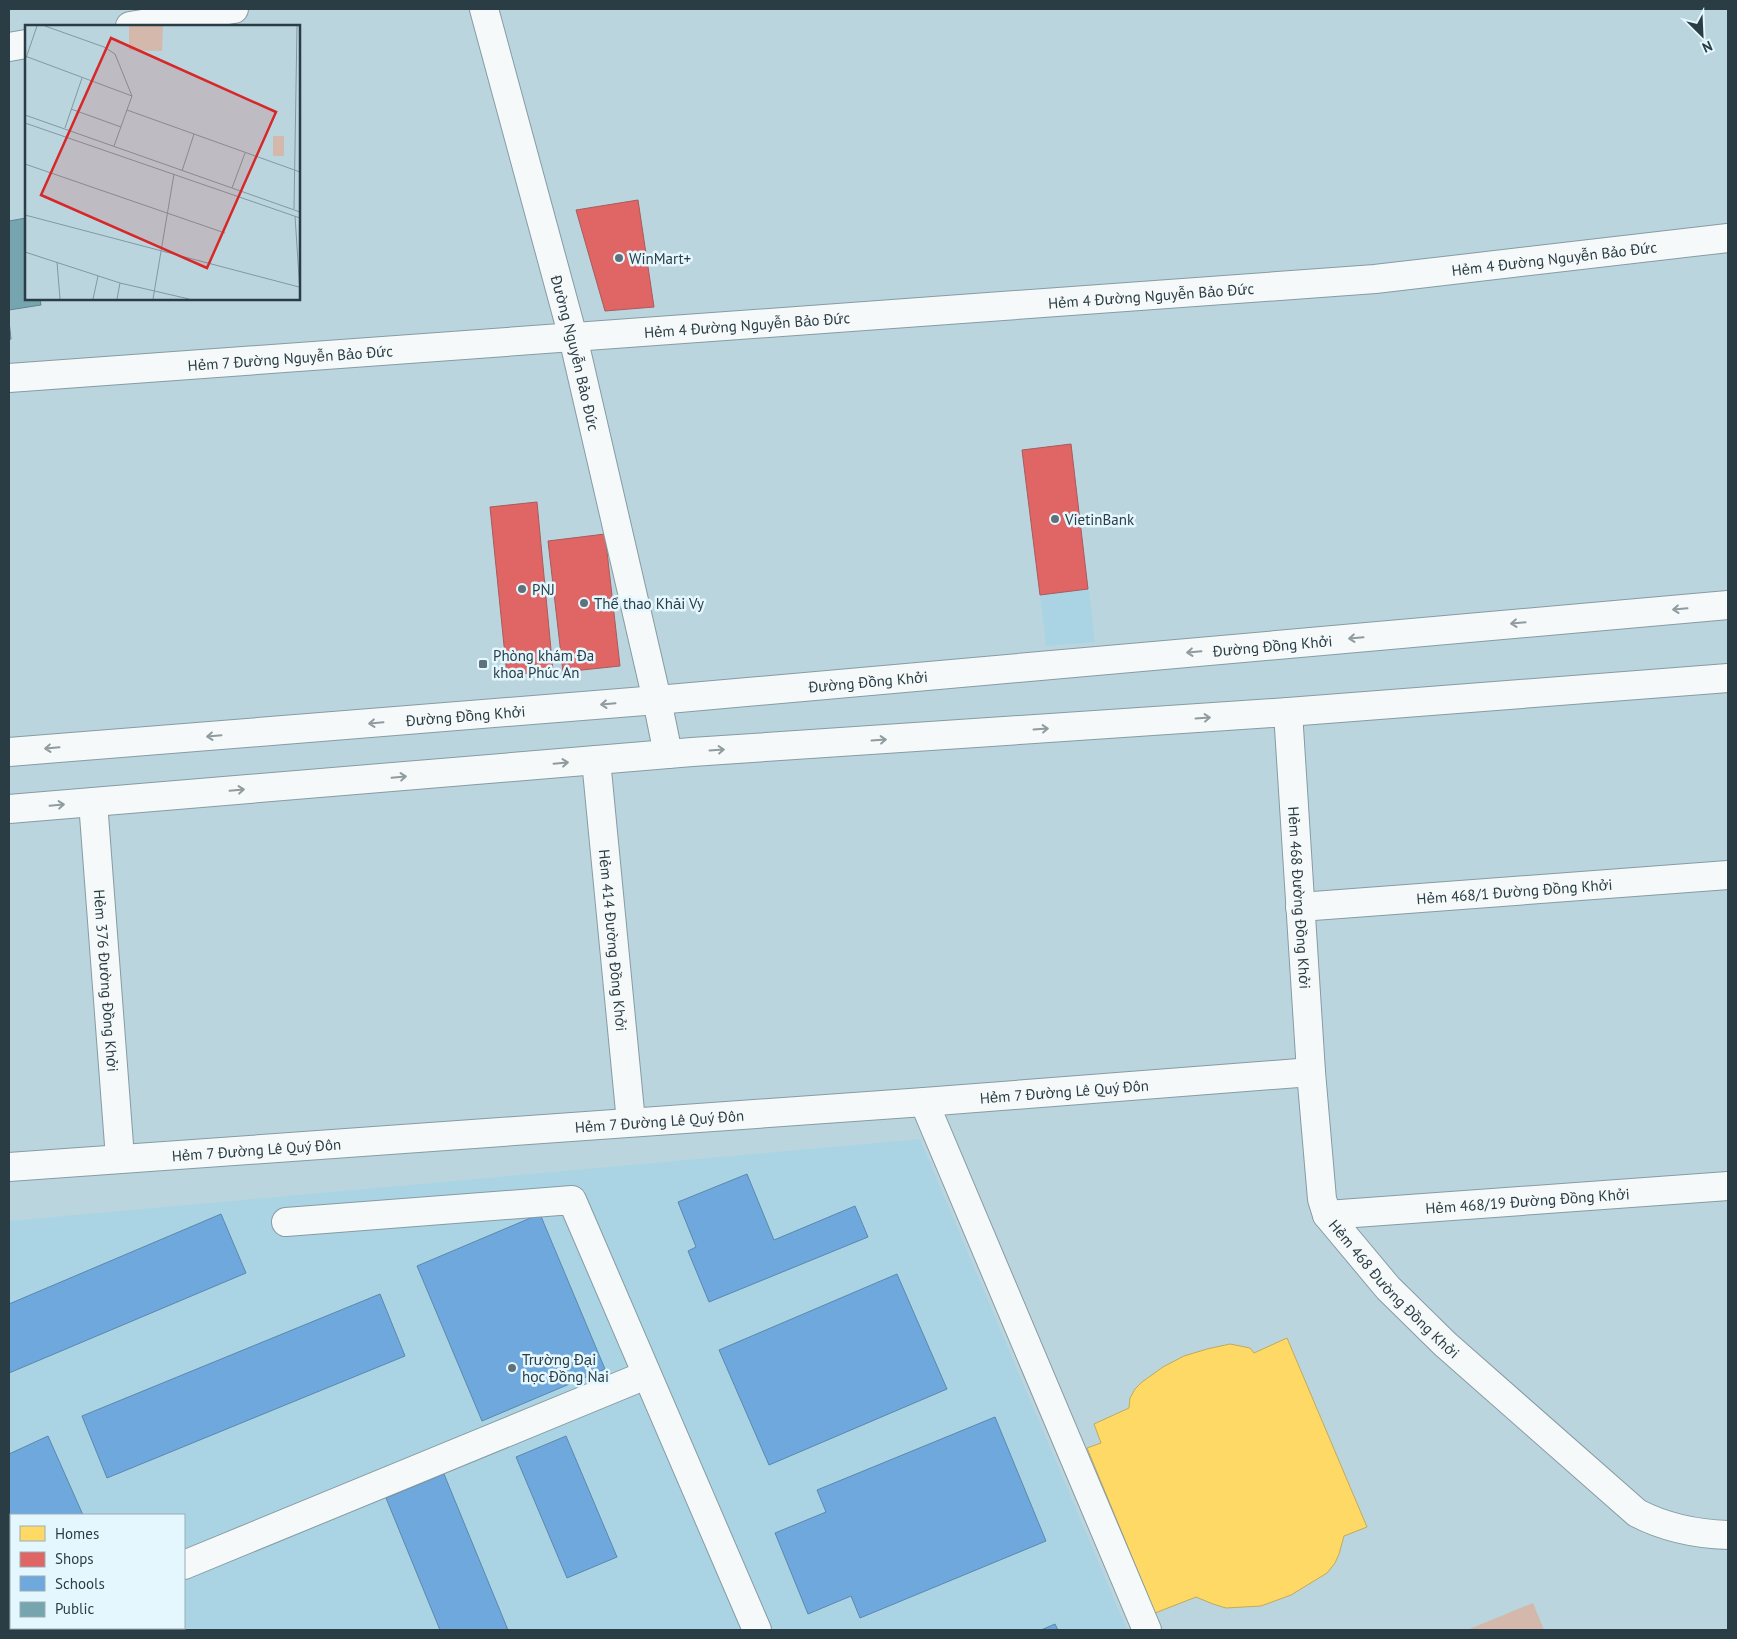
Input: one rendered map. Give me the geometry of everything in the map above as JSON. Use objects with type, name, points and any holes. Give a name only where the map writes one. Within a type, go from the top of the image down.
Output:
[{"type":"street","points":[[136,25],[234,9]]},
{"type":"street","name":"Đường Nguyễn Bảo Đức","points":[[484,9],[573,337],[668,754]]},
{"type":"street","points":[[9,47],[25,44]]},
{"type":"street","name":"Hẻm 4 Đường Nguyễn Bảo Đức","points":[[573,337],[1375,279],[1728,238]]},
{"type":"street","name":"Hẻm 7 Đường Nguyễn Bảo Đức","points":[[9,378],[573,337]]},
{"type":"street","name":"Đường Đồng Khởi","points":[[9,752],[657,700],[1728,605]]},
{"type":"street","points":[[9,809],[668,754],[1288,712],[1728,678]]},
{"type":"street","name":"Hẻm 468 Đường Đồng Khởi","points":[[1288,712],[1311,1072],[1322,1199],[1327,1215],[1388,1288],[1445,1344],[1637,1514],[1655,1523],[1685,1530],[1712,1535],[1728,1535]]},
{"type":"street","name":"Hẻm 414 Đường Đồng Khởi","points":[[596,760],[631,1122]]},
{"type":"street","name":"Hẻm 376 Đường Đồng Khởi","points":[[93,802],[120,1158]]},
{"type":"street","name":"Hẻm 468/1 Đường Đồng Khởi","points":[[1300,907],[1728,875]]},
{"type":"street","name":"Hẻm 7 Đường Lê Quý Đôn","points":[[9,1166],[924,1102],[1311,1072]]},
{"type":"street","points":[[924,1102],[1147,1630]]},
{"type":"street","name":"Hẻm 468/19 Đường Đồng Khởi","points":[[1327,1215],[1728,1186]]},
{"type":"street","points":[[286,1222],[572,1200],[757,1630]]},
{"type":"street","points":[[185,1565],[646,1375]]},
{"type":"shaded area","name":"VietinBank","points":[[1071,444],[1095,642],[1046,646],[1022,450]]},
{"type":"shaded area","name":"Trường Đại học Đồng Nai","points":[[920,1139],[1127,1630],[9,1630],[9,1221]]},
{"type":"shaded area","points":[[1533,1603],[1544,1630],[1467,1630]]},
{"type":"building: Homes","points":[[1287,1338],[1367,1527],[1344,1536],[1335,1563],[1327,1573],[1291,1595],[1261,1606],[1226,1608],[1196,1597],[1155,1613],[1087,1448],[1101,1443],[1094,1424],[1129,1408],[1130,1398],[1142,1382],[1163,1367],[1184,1356],[1230,1344],[1250,1348],[1254,1353]]},
{"type":"building: Shops","name":"WinMart+","points":[[638,200],[654,307],[605,311],[576,210]]},
{"type":"building: Shops","name":"VietinBank","points":[[1071,444],[1088,589],[1040,595],[1022,450]]},
{"type":"building: Shops","name":"PNJ","points":[[537,502],[553,671],[507,675],[490,507]]},
{"type":"building: Shops","name":"Thể thao Khải Vy","points":[[605,534],[620,666],[563,672],[548,541]]},
{"type":"building: Schools","points":[[747,1174],[774,1240],[855,1206],[868,1237],[709,1302],[688,1251],[696,1247],[678,1202]]},
{"type":"building: Schools","points":[[221,1214],[246,1273],[9,1373],[9,1304]]},
{"type":"building: Schools","points":[[540,1214],[605,1369],[482,1421],[417,1266]]},
{"type":"building: Schools","points":[[897,1274],[947,1389],[769,1465],[719,1350]]},
{"type":"building: Schools","points":[[380,1294],[405,1356],[107,1478],[82,1416]]},
{"type":"building: Schools","points":[[995,1417],[1046,1541],[860,1618],[851,1596],[808,1614],[775,1533],[826,1512],[817,1490]]},
{"type":"building: Schools","points":[[48,1436],[83,1514],[10,1514],[9,1598],[9,1454]]},
{"type":"building: Schools","points":[[566,1436],[617,1557],[567,1578],[516,1457]]},
{"type":"building: Schools","points":[[444,1474],[508,1630],[440,1630],[386,1498]]},
{"type":"building: Schools","points":[[1055,1624],[1058,1630],[1041,1630]]},
{"type":"building: Public","points":[[25,218],[25,300],[40,300],[41,305],[9,310],[9,221]]},
{"type":"building: Public","points":[[9,321],[11,339],[9,340]]},
{"type":"place","name":"WinMart+","points":[[619,258]]},
{"type":"place","name":"VietinBank","points":[[1055,519]]},
{"type":"place","name":"PNJ","points":[[522,589]]},
{"type":"place","name":"Thể thao Khải Vy","points":[[584,603]]},
{"type":"place","name":"Phòng khám Đa khoa Phúc An","points":[[483,664]]},
{"type":"place","name":"Trường Đại học Đồng Nai","points":[[512,1368]]}]
